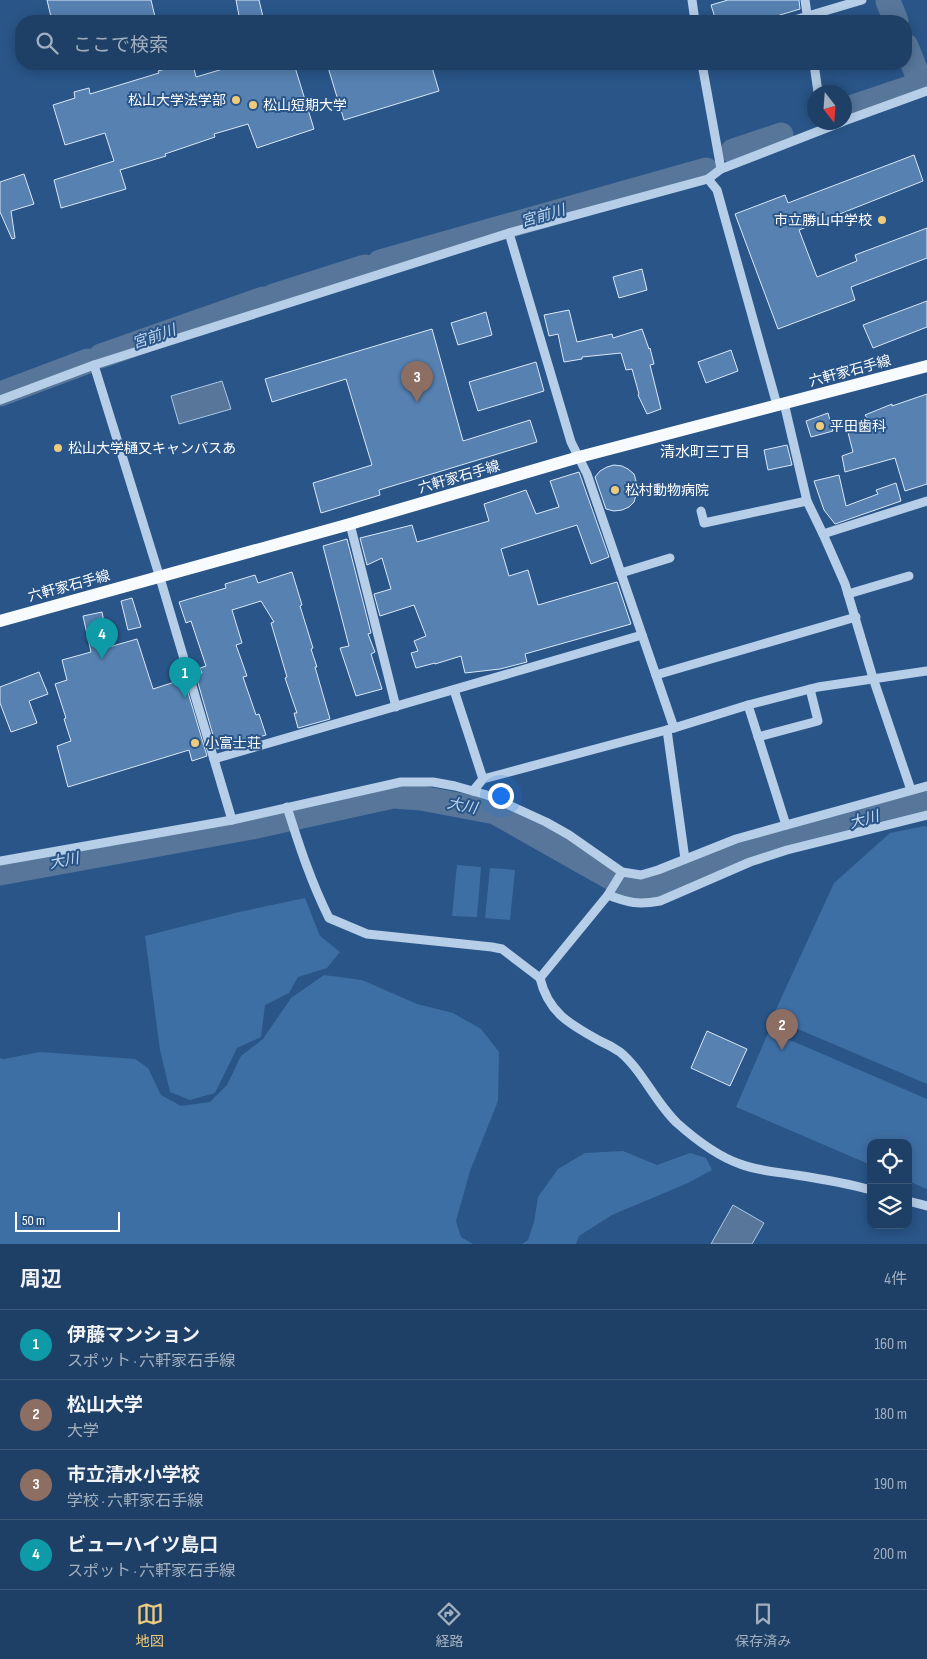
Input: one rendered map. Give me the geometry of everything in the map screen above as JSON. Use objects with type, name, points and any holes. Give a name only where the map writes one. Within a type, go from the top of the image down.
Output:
[{"type":"main road","name":"六軒家石手線","points":[[0,621],[160,578],[579,457],[927,366]]},
{"type":"street","points":[[692,0],[694,15]]},
{"type":"street","points":[[805,0],[807,15]]},
{"type":"street","points":[[819,15],[862,0]]},
{"type":"street","points":[[703,70],[721,169]]},
{"type":"street","points":[[815,70],[817,85]]},
{"type":"street","points":[[852,119],[927,90]]},
{"type":"street","points":[[0,400],[94,365],[509,233],[708,179],[721,169],[813,130]]},
{"type":"street","points":[[708,179],[717,190],[781,404],[807,501],[824,534],[848,594],[873,678],[911,790]]},
{"type":"street","points":[[509,233],[572,442],[587,474],[656,675],[671,729],[685,860]]},
{"type":"street","points":[[94,365],[232,820]]},
{"type":"street","points":[[824,534],[927,500]]},
{"type":"street","points":[[701,511],[704,523],[807,501]]},
{"type":"street","points":[[350,524],[396,707]]},
{"type":"street","points":[[621,574],[670,558]]},
{"type":"street","points":[[848,594],[909,576]]},
{"type":"street","points":[[656,675],[856,617]]},
{"type":"street","points":[[214,759],[642,635]]},
{"type":"street","points":[[473,791],[483,779],[671,729],[748,705],[810,689],[927,671]]},
{"type":"street","points":[[758,737],[818,721],[810,689]]},
{"type":"street","points":[[454,690],[483,779]]},
{"type":"street","points":[[748,705],[786,826]]},
{"type":"street","points":[[0,861],[232,820],[401,782],[433,782],[473,791],[546,822],[570,835],[620,874],[641,875],[736,840],[927,786]]},
{"type":"street","points":[[288,808],[292,828],[314,888],[329,918],[368,934],[502,949],[540,978],[543,992],[562,1018],[576,1028],[618,1051],[628,1060],[666,1112],[688,1132],[721,1155],[749,1166],[842,1182],[867,1189]]},
{"type":"street","points":[[609,893],[627,902],[648,903],[660,901],[750,862],[787,850],[927,815]]},
{"type":"street","points":[[540,978],[609,893],[620,874]]},
{"type":"street","points":[[912,1202],[927,1206]]},
{"type":"shaded area","points":[[222,381],[231,409],[179,424],[171,396]]},
{"type":"shaded area","points":[[927,827],[927,1084],[772,1018],[834,883],[890,833]]},
{"type":"shaded area","points":[[457,865],[481,867],[477,917],[452,916]]},
{"type":"shaded area","points":[[490,868],[515,870],[510,920],[485,918]]},
{"type":"shaded area","points":[[305,898],[320,936],[340,952],[327,968],[298,977],[289,993],[265,1005],[261,1037],[237,1048],[215,1093],[190,1100],[170,1092],[160,1050],[145,936],[239,912]]},
{"type":"shaded area","points":[[324,975],[362,980],[417,1004],[453,1013],[481,1029],[499,1052],[498,1101],[470,1171],[456,1221],[461,1237],[473,1244],[0,1244],[0,1058],[4,1059],[40,1052],[135,1059],[148,1068],[161,1095],[181,1106],[210,1102],[227,1085],[241,1056],[263,1039],[291,998]]},
{"type":"shaded area","points":[[769,1031],[927,1099],[927,1189],[912,1183],[912,1139],[867,1139],[867,1163],[736,1107]]},
{"type":"shaded area","points":[[623,1151],[657,1165],[690,1153],[706,1158],[712,1170],[688,1183],[612,1215],[579,1236],[576,1244],[522,1244],[528,1240],[534,1222],[538,1197],[558,1169],[585,1153]]},
{"type":"shaded area","points":[[733,1205],[764,1223],[752,1244],[711,1244]]},
{"type":"building","points":[[47,0],[151,0],[155,15],[51,15]]},
{"type":"building","points":[[236,0],[259,0],[263,15],[239,15]]},
{"type":"building","points":[[728,0],[799,0],[800,9],[780,15],[714,15],[711,5]]},
{"type":"building","points":[[194,70],[196,77],[220,70],[296,70],[314,129],[257,148],[248,124],[214,134],[215,137],[165,154],[166,156],[120,170],[126,189],[61,208],[54,180],[114,161],[105,133],[65,145],[53,105],[75,98],[74,92],[89,88],[90,94],[159,73],[158,71]]},
{"type":"building","points":[[329,70],[433,70],[439,91],[344,120]]},
{"type":"building","points":[[914,155],[923,181],[799,230],[817,277],[857,261],[855,255],[927,228],[927,258],[851,287],[855,300],[778,329],[735,214],[785,195],[788,203]]},
{"type":"building","points":[[24,174],[34,204],[11,211],[15,238],[12,239],[0,212],[0,182]]},
{"type":"building","points":[[642,269],[647,290],[619,298],[613,277]]},
{"type":"building","points":[[927,301],[927,327],[873,348],[863,325]]},
{"type":"building","points":[[569,310],[577,342],[612,334],[613,338],[642,329],[654,364],[650,365],[661,409],[647,414],[638,395],[632,369],[626,370],[621,353],[582,357],[582,359],[564,362],[558,334],[549,336],[544,315]]},
{"type":"building","points":[[486,312],[492,335],[458,345],[451,323]]},
{"type":"building","points":[[432,329],[463,441],[530,420],[537,442],[379,490],[380,495],[321,513],[313,483],[372,465],[346,379],[272,402],[265,379]]},
{"type":"building","points":[[731,350],[738,371],[706,383],[698,362]]},
{"type":"building","points":[[536,362],[544,391],[478,411],[469,382]]},
{"type":"building","points":[[927,394],[927,484],[905,491],[895,458],[845,472],[842,456],[853,452],[846,425],[867,418],[865,415],[892,404],[892,406]]},
{"type":"building","name":"平田歯科","points":[[828,413],[833,431],[811,437],[806,421]]},
{"type":"building","points":[[787,445],[792,465],[768,470],[764,450]]},
{"type":"building","name":"松村動物病院","points":[[614,465],[622,466],[634,474],[638,488],[634,502],[629,507],[614,511],[606,509],[595,477],[600,471]]},
{"type":"building","points":[[579,472],[609,557],[591,564],[577,525],[501,549],[509,576],[528,570],[538,605],[617,582],[631,624],[525,654],[527,662],[500,669],[465,673],[461,656],[416,668],[411,653],[418,651],[414,641],[426,636],[414,605],[380,616],[374,594],[391,589],[382,558],[367,565],[360,538],[412,525],[417,542],[489,521],[484,504],[526,490],[536,514],[559,507],[550,481]]},
{"type":"building","points":[[839,475],[846,506],[878,494],[876,490],[896,483],[901,501],[835,524],[824,510],[814,481]]},
{"type":"building","points":[[347,539],[371,633],[368,634],[375,652],[371,654],[382,689],[356,696],[340,648],[349,646],[323,546]]},
{"type":"building","points":[[292,572],[313,648],[311,649],[317,667],[315,667],[330,719],[298,728],[294,713],[297,713],[285,678],[287,677],[271,623],[274,622],[261,601],[232,610],[242,643],[236,645],[247,676],[243,677],[256,715],[259,714],[266,735],[217,749],[196,676],[202,673],[200,668],[206,666],[191,621],[186,623],[179,602],[226,588],[225,584],[255,575],[258,583]]},
{"type":"building","points":[[132,598],[141,627],[128,630],[121,601]]},
{"type":"building","points":[[102,612],[109,647],[137,639],[153,689],[184,679],[207,756],[192,761],[189,750],[68,787],[57,746],[71,741],[55,684],[67,680],[62,660],[91,652],[83,616]]},
{"type":"building","points":[[39,672],[48,694],[29,701],[37,723],[11,732],[0,703],[0,687]]},
{"type":"building","points":[[707,1031],[747,1049],[730,1086],[691,1068]]},
{"type":"waterway","name":"宮前川","points":[[888,1],[894,15]]},
{"type":"waterway","name":"宮前川","points":[[852,107],[921,84],[912,61]]},
{"type":"waterway","name":"宮前川","points":[[733,151],[781,135]]},
{"type":"waterway","name":"宮前川","points":[[380,262],[706,170]]},
{"type":"waterway","name":"宮前川","points":[[274,296],[365,267]]},
{"type":"waterway","name":"宮前川","points":[[101,356],[263,299]]},
{"type":"waterway","name":"宮前川","points":[[0,394],[88,361]]},
{"type":"waterway","name":"大川","points":[[0,873],[252,827],[393,796],[421,798],[495,812],[635,891],[654,889],[731,856],[850,822],[927,803]]},
{"type":"place","name":"松山大学法学部","points":[[236,100]]},
{"type":"place","name":"松山短期大学","points":[[253,105]]},
{"type":"place","name":"市立勝山中学校","points":[[882,220]]},
{"type":"place","name":"市立清水小学校","points":[[417,402]]},
{"type":"place","name":"平田歯科","points":[[820,426]]},
{"type":"place","name":"松山大学樋又キャンパスあ","points":[[58,448]]},
{"type":"place","name":"松村動物病院","points":[[615,490]]},
{"type":"place","name":"ビューハイツ島口","points":[[102,659]]},
{"type":"place","name":"伊藤マンション","points":[[185,698]]},
{"type":"place","name":"小富士荘","points":[[195,743]]},
{"type":"place","name":"松山大学","points":[[782,1050]]},
{"type":"district","name":"清水町三丁目","points":[[705,452]]}]
